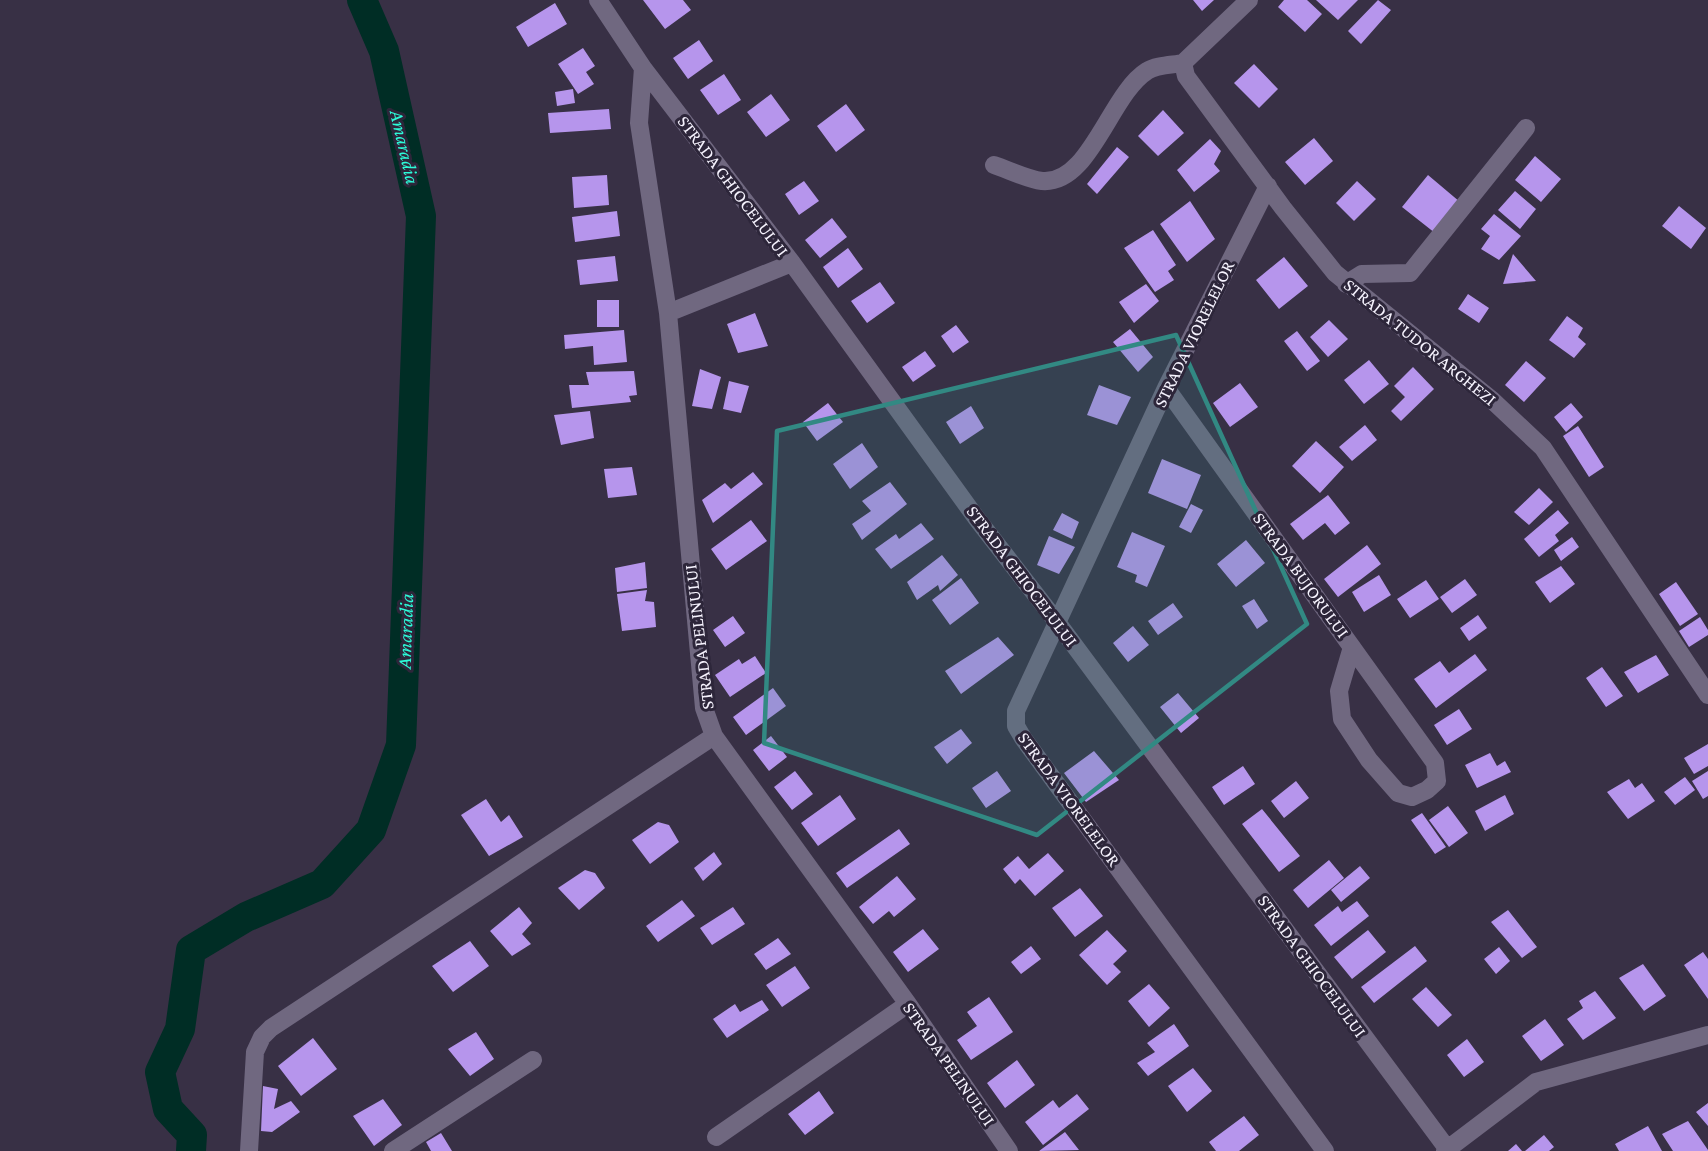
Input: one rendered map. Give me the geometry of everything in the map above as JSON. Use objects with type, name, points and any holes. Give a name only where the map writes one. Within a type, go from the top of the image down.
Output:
[{"type":"street","name":"STRADA GHIOCELULUI","points":[[598,0],[643,68],[792,263],[977,519],[1057,622],[1447,1150]]},
{"type":"street","points":[[994,165],[1042,181],[1058,179],[1070,172],[1082,161],[1122,97],[1137,80],[1149,70],[1183,63],[1249,0]]},
{"type":"street","name":"STRADA TUDOR ARGHEZI","points":[[1183,63],[1186,76],[1268,186],[1346,284],[1492,400],[1543,448],[1708,695]]},
{"type":"street","name":"STRADA PELINULUI","points":[[643,68],[639,123],[668,313],[703,697],[714,736],[908,1004],[1009,1151]]},
{"type":"street","points":[[1346,284],[1362,274],[1410,273],[1526,128]]},
{"type":"street","name":"STRADA VIORELELOR","points":[[1268,186],[1166,388],[1016,711],[1016,726],[1325,1151]]},
{"type":"street","points":[[668,313],[792,263]]},
{"type":"street","name":"STRADA BUJORULUI","points":[[1166,388],[1352,647],[1435,763],[1437,781],[1427,790],[1412,797],[1398,794],[1369,760],[1342,719],[1339,691],[1352,647]]},
{"type":"street","points":[[252,1148],[255,1052],[262,1037],[271,1028],[714,736]]},
{"type":"street","points":[[716,1137],[908,1004]]},
{"type":"street","points":[[1447,1150],[1536,1083],[1708,1035]]},
{"type":"street","points":[[393,1151],[533,1060]]},
{"type":"highlighted area","points":[[1176,335],[1307,624],[1037,835],[764,743],[777,431]]},
{"type":"building","points":[[643,0],[683,0],[691,10],[665,29]]},
{"type":"building","points":[[1193,0],[1214,0],[1202,11]]},
{"type":"building","points":[[1284,0],[1307,0],[1322,14],[1305,32],[1278,7]]},
{"type":"building","points":[[1316,0],[1358,0],[1338,20]]},
{"type":"building","points":[[1378,0],[1391,10],[1361,44],[1348,31]]},
{"type":"building","points":[[555,3],[567,24],[528,47],[516,27]]},
{"type":"building","points":[[699,40],[713,61],[688,79],[673,58]]},
{"type":"building","points":[[583,48],[595,66],[586,72],[594,84],[578,94],[558,64]]},
{"type":"building","points":[[1254,64],[1278,89],[1259,108],[1234,83]]},
{"type":"building","points":[[724,74],[741,100],[718,115],[700,90]]},
{"type":"building","points":[[573,89],[575,103],[557,106],[555,92]]},
{"type":"building","points":[[771,94],[790,120],[766,137],[747,112]]},
{"type":"building","points":[[846,104],[865,130],[836,152],[817,126]]},
{"type":"building","points":[[609,109],[611,129],[550,133],[548,113]]},
{"type":"building","points":[[1163,110],[1184,133],[1158,156],[1138,136]]},
{"type":"building","points":[[1314,138],[1333,161],[1305,185],[1285,162]]},
{"type":"building","points":[[1210,139],[1221,151],[1214,164],[1220,171],[1194,192],[1177,170]]},
{"type":"building","points":[[1117,147],[1129,157],[1097,194],[1087,184]]},
{"type":"building","points":[[1535,156],[1561,179],[1541,202],[1515,180]]},
{"type":"building","points":[[607,175],[609,205],[574,208],[572,177]]},
{"type":"building","points":[[1428,175],[1460,202],[1435,233],[1402,207]]},
{"type":"building","points":[[804,181],[819,201],[799,215],[785,194]]},
{"type":"building","points":[[1357,181],[1376,199],[1354,221],[1336,203]]},
{"type":"building","points":[[1515,191],[1536,209],[1520,229],[1498,210]]},
{"type":"building","points":[[1190,201],[1215,239],[1187,262],[1160,224]]},
{"type":"building","points":[[1679,206],[1706,228],[1691,249],[1662,226]]},
{"type":"building","points":[[617,211],[620,236],[575,242],[572,217]]},
{"type":"building","points":[[1494,214],[1521,236],[1499,260],[1481,249],[1490,236],[1481,229]]},
{"type":"building","points":[[832,218],[847,237],[820,258],[805,240]]},
{"type":"building","points":[[1153,230],[1176,265],[1168,271],[1174,280],[1155,292],[1124,248]]},
{"type":"building","points":[[848,248],[863,269],[838,288],[823,267]]},
{"type":"building","points":[[1513,254],[1536,281],[1503,284]]},
{"type":"building","points":[[615,256],[618,281],[580,285],[577,260]]},
{"type":"building","points":[[1284,257],[1308,286],[1279,309],[1256,280]]},
{"type":"building","points":[[880,282],[895,303],[867,323],[851,301]]},
{"type":"building","points":[[1146,284],[1159,301],[1134,323],[1119,302]]},
{"type":"building","points":[[1468,294],[1489,308],[1479,323],[1458,309]]},
{"type":"building","points":[[597,300],[619,300],[619,327],[597,327]]},
{"type":"building","points":[[755,313],[768,346],[738,353],[727,324]]},
{"type":"building","points":[[1567,316],[1583,328],[1578,337],[1586,344],[1574,358],[1549,340]]},
{"type":"building","points":[[1329,320],[1348,339],[1328,357],[1310,337]]},
{"type":"building","points":[[956,325],[969,342],[953,353],[941,336]]},
{"type":"building","points":[[1130,329],[1153,357],[1138,372],[1113,342]]},
{"type":"building","points":[[624,330],[627,362],[594,365],[593,346],[565,349],[564,335]]},
{"type":"building","points":[[1297,331],[1320,361],[1307,371],[1284,341]]},
{"type":"building","points":[[925,351],[936,366],[913,382],[902,367]]},
{"type":"building","points":[[1369,360],[1389,384],[1364,404],[1344,380]]},
{"type":"building","points":[[1526,361],[1546,378],[1524,402],[1505,385]]},
{"type":"building","points":[[1413,367],[1434,389],[1401,421],[1391,411],[1405,397],[1394,386]]},
{"type":"building","points":[[700,369],[721,377],[712,409],[692,406]]},
{"type":"building","points":[[634,371],[637,395],[629,396],[631,402],[572,408],[569,385],[589,385],[586,372]]},
{"type":"building","points":[[729,381],[749,386],[741,413],[723,409]]},
{"type":"building","points":[[1240,383],[1258,407],[1230,427],[1213,403]]},
{"type":"building","points":[[1099,385],[1131,397],[1117,425],[1087,415]]},
{"type":"building","points":[[828,403],[843,422],[817,441],[803,422]]},
{"type":"building","points":[[1571,403],[1583,417],[1566,432],[1554,417]]},
{"type":"building","points":[[971,406],[984,428],[960,444],[946,422]]},
{"type":"building","points":[[590,411],[594,438],[561,445],[554,415]]},
{"type":"building","points":[[1365,425],[1377,440],[1352,461],[1339,447]]},
{"type":"building","points":[[1578,426],[1604,467],[1589,477],[1563,436]]},
{"type":"building","points":[[1316,441],[1344,467],[1320,493],[1292,466]]},
{"type":"building","points":[[862,443],[878,467],[850,489],[833,464]]},
{"type":"building","points":[[1162,459],[1201,475],[1187,509],[1148,493]]},
{"type":"building","points":[[632,467],[637,495],[608,498],[604,469]]},
{"type":"building","points":[[753,472],[763,484],[713,523],[702,500],[725,483],[731,489]]},
{"type":"building","points":[[890,482],[907,504],[862,540],[852,524],[871,511],[862,501]]},
{"type":"building","points":[[1539,488],[1553,502],[1529,525],[1514,512]]},
{"type":"building","points":[[1328,495],[1350,523],[1335,535],[1325,523],[1303,540],[1290,524]]},
{"type":"building","points":[[1191,504],[1203,510],[1191,533],[1179,527]]},
{"type":"building","points":[[1558,510],[1569,523],[1555,535],[1559,541],[1539,557],[1524,539]]},
{"type":"building","points":[[1062,513],[1079,522],[1072,539],[1053,530]]},
{"type":"building","points":[[751,520],[767,541],[726,570],[711,549]]},
{"type":"building","points":[[921,523],[934,539],[891,569],[875,549],[896,534],[899,539]]},
{"type":"building","points":[[1132,532],[1165,546],[1147,587],[1135,582],[1137,575],[1117,567]]},
{"type":"building","points":[[1049,536],[1075,547],[1059,574],[1037,565]]},
{"type":"building","points":[[1572,537],[1579,547],[1561,561],[1554,550]]},
{"type":"building","points":[[1246,540],[1265,563],[1236,587],[1217,564]]},
{"type":"building","points":[[1367,545],[1381,564],[1338,597],[1324,579]]},
{"type":"building","points":[[942,555],[958,575],[940,591],[938,585],[917,600],[907,582]]},
{"type":"building","points":[[645,562],[647,588],[617,592],[615,568]]},
{"type":"building","points":[[1561,566],[1575,584],[1550,603],[1535,582]]},
{"type":"building","points":[[1379,575],[1391,595],[1364,612],[1352,592]]},
{"type":"building","points":[[961,578],[979,603],[950,625],[932,600]]},
{"type":"building","points":[[1465,579],[1477,595],[1452,613],[1440,597]]},
{"type":"building","points":[[1426,580],[1439,599],[1410,618],[1397,599]]},
{"type":"building","points":[[1676,582],[1698,614],[1680,626],[1659,594]]},
{"type":"building","points":[[647,590],[645,601],[654,602],[656,627],[622,631],[617,594]]},
{"type":"building","points":[[1254,599],[1268,621],[1257,629],[1242,606]]},
{"type":"building","points":[[1173,603],[1183,617],[1158,635],[1148,621]]},
{"type":"building","points":[[1478,615],[1487,628],[1469,641],[1460,628]]},
{"type":"building","points":[[733,616],[745,633],[725,647],[713,630]]},
{"type":"building","points":[[1700,617],[1708,630],[1708,635],[1689,647],[1679,631]]},
{"type":"building","points":[[1133,626],[1149,645],[1128,662],[1113,643]]},
{"type":"building","points":[[998,637],[1014,655],[961,694],[945,671]]},
{"type":"building","points":[[1475,654],[1487,670],[1436,708],[1414,679],[1440,661],[1449,673]]},
{"type":"building","points":[[1656,655],[1669,675],[1638,693],[1624,672]]},
{"type":"building","points":[[755,656],[766,673],[730,697],[715,675],[739,659],[742,664]]},
{"type":"building","points":[[1602,667],[1623,696],[1606,707],[1586,678]]},
{"type":"building","points":[[773,688],[786,706],[746,735],[733,717]]},
{"type":"building","points":[[1178,693],[1199,718],[1181,733],[1160,707]]},
{"type":"building","points":[[1459,709],[1472,729],[1447,745],[1434,725]]},
{"type":"building","points":[[961,729],[972,743],[947,764],[934,747]]},
{"type":"building","points":[[771,736],[787,757],[769,771],[753,750]]},
{"type":"building","points":[[1708,744],[1708,766],[1694,774],[1684,758]]},
{"type":"building","points":[[1094,751],[1119,780],[1086,802],[1064,773]]},
{"type":"building","points":[[1490,753],[1497,766],[1505,761],[1511,772],[1477,788],[1465,765]]},
{"type":"building","points":[[1243,766],[1255,784],[1224,805],[1212,787]]},
{"type":"building","points":[[795,771],[813,794],[792,810],[774,787]]},
{"type":"building","points":[[997,771],[1011,791],[986,808],[972,788]]},
{"type":"building","points":[[1708,771],[1708,796],[1703,799],[1692,781]]},
{"type":"building","points":[[1685,777],[1695,790],[1675,805],[1664,792]]},
{"type":"building","points":[[1629,779],[1635,788],[1642,783],[1655,801],[1628,819],[1607,792]]},
{"type":"building","points":[[1296,781],[1309,798],[1284,818],[1271,801]]},
{"type":"building","points":[[840,795],[856,819],[818,846],[801,823]]},
{"type":"building","points":[[1505,795],[1514,814],[1485,831],[1475,811]]},
{"type":"building","points":[[486,799],[501,822],[509,815],[523,837],[489,856],[461,815]]},
{"type":"building","points":[[1448,806],[1468,833],[1449,847],[1429,820]]},
{"type":"building","points":[[1262,809],[1300,856],[1279,872],[1242,824]]},
{"type":"building","points":[[1422,813],[1446,847],[1435,854],[1411,820]]},
{"type":"building","points":[[658,822],[669,825],[679,842],[650,864],[632,840]]},
{"type":"building","points":[[899,829],[910,844],[847,888],[836,873]]},
{"type":"building","points":[[714,852],[722,864],[703,881],[694,868]]},
{"type":"building","points":[[1048,853],[1064,871],[1035,896],[1020,879],[1015,884],[1003,869],[1018,856],[1029,869]]},
{"type":"building","points":[[1329,860],[1344,878],[1308,908],[1293,890]]},
{"type":"building","points":[[1360,866],[1370,878],[1341,902],[1331,890]]},
{"type":"building","points":[[585,870],[595,873],[605,888],[579,910],[558,888]]},
{"type":"building","points":[[897,876],[916,899],[894,917],[889,911],[873,924],[859,907]]},
{"type":"building","points":[[1080,888],[1103,916],[1075,937],[1052,908]]},
{"type":"building","points":[[682,900],[695,916],[658,942],[646,926]]},
{"type":"building","points":[[1357,901],[1369,916],[1331,946],[1314,925],[1338,906],[1342,912]]},
{"type":"building","points":[[519,907],[532,923],[522,934],[531,944],[512,956],[490,931]]},
{"type":"building","points":[[733,907],[745,924],[712,945],[700,928]]},
{"type":"building","points":[[1508,910],[1537,947],[1522,958],[1491,922]]},
{"type":"building","points":[[923,929],[939,949],[908,972],[893,952]]},
{"type":"building","points":[[1107,930],[1127,951],[1113,964],[1121,972],[1107,985],[1079,955]]},
{"type":"building","points":[[1368,930],[1386,952],[1352,979],[1334,957]]},
{"type":"building","points":[[778,938],[791,954],[766,970],[754,954]]},
{"type":"building","points":[[470,941],[489,966],[453,992],[432,966]]},
{"type":"building","points":[[1031,946],[1041,959],[1021,974],[1011,962]]},
{"type":"building","points":[[1415,946],[1427,961],[1374,1003],[1361,987]]},
{"type":"building","points":[[1499,947],[1510,961],[1496,974],[1484,959]]},
{"type":"building","points":[[1703,952],[1708,959],[1708,999],[1684,965]]},
{"type":"building","points":[[1643,964],[1666,996],[1644,1011],[1619,978]]},
{"type":"building","points":[[795,966],[810,988],[782,1007],[766,985]]},
{"type":"building","points":[[1149,984],[1170,1008],[1149,1027],[1128,1001]]},
{"type":"building","points":[[1426,987],[1452,1015],[1438,1027],[1412,999]]},
{"type":"building","points":[[1595,991],[1616,1018],[1583,1040],[1567,1019],[1583,1008],[1579,1001]]},
{"type":"building","points":[[989,997],[1013,1032],[971,1060],[957,1040],[977,1026],[967,1012]]},
{"type":"building","points":[[762,1000],[769,1010],[727,1038],[713,1019],[735,1004],[740,1012]]},
{"type":"building","points":[[1545,1019],[1564,1045],[1541,1061],[1522,1036]]},
{"type":"building","points":[[1174,1024],[1189,1046],[1148,1076],[1137,1063],[1155,1052],[1147,1043]]},
{"type":"building","points":[[476,1032],[494,1059],[470,1076],[448,1049]]},
{"type":"building","points":[[313,1038],[337,1069],[301,1096],[278,1066]]},
{"type":"building","points":[[1467,1039],[1484,1062],[1464,1077],[1447,1055]]},
{"type":"building","points":[[1017,1060],[1035,1085],[1005,1108],[987,1083]]},
{"type":"building","points":[[1193,1068],[1212,1091],[1187,1112],[1168,1086]]},
{"type":"building","points":[[263,1086],[278,1089],[274,1109],[291,1101],[300,1112],[272,1132],[261,1131]]},
{"type":"building","points":[[819,1091],[834,1113],[805,1135],[788,1114]]},
{"type":"building","points":[[1077,1094],[1089,1109],[1043,1145],[1025,1122],[1053,1100],[1059,1108]]},
{"type":"building","points":[[383,1099],[402,1125],[374,1146],[353,1116]]},
{"type":"building","points":[[1708,1103],[1708,1126],[1696,1112]]},
{"type":"building","points":[[1244,1116],[1259,1135],[1239,1151],[1216,1151],[1209,1142]]},
{"type":"building","points":[[1688,1121],[1708,1151],[1673,1151],[1662,1134]]},
{"type":"building","points":[[1648,1126],[1662,1151],[1619,1151],[1615,1144]]},
{"type":"building","points":[[1065,1132],[1079,1150],[1039,1151]]},
{"type":"building","points":[[441,1133],[452,1151],[431,1151],[426,1142]]},
{"type":"building","points":[[1544,1135],[1554,1147],[1549,1151],[1525,1151]]},
{"type":"building","points":[[1516,1144],[1522,1151],[1508,1151]]},
{"type":"waterway","name":"Amaradia","points":[[191,1151],[192,1135],[168,1109],[160,1072],[180,1029],[191,950],[246,917],[322,884],[371,830],[401,745],[421,216],[384,51],[362,0]]}]
